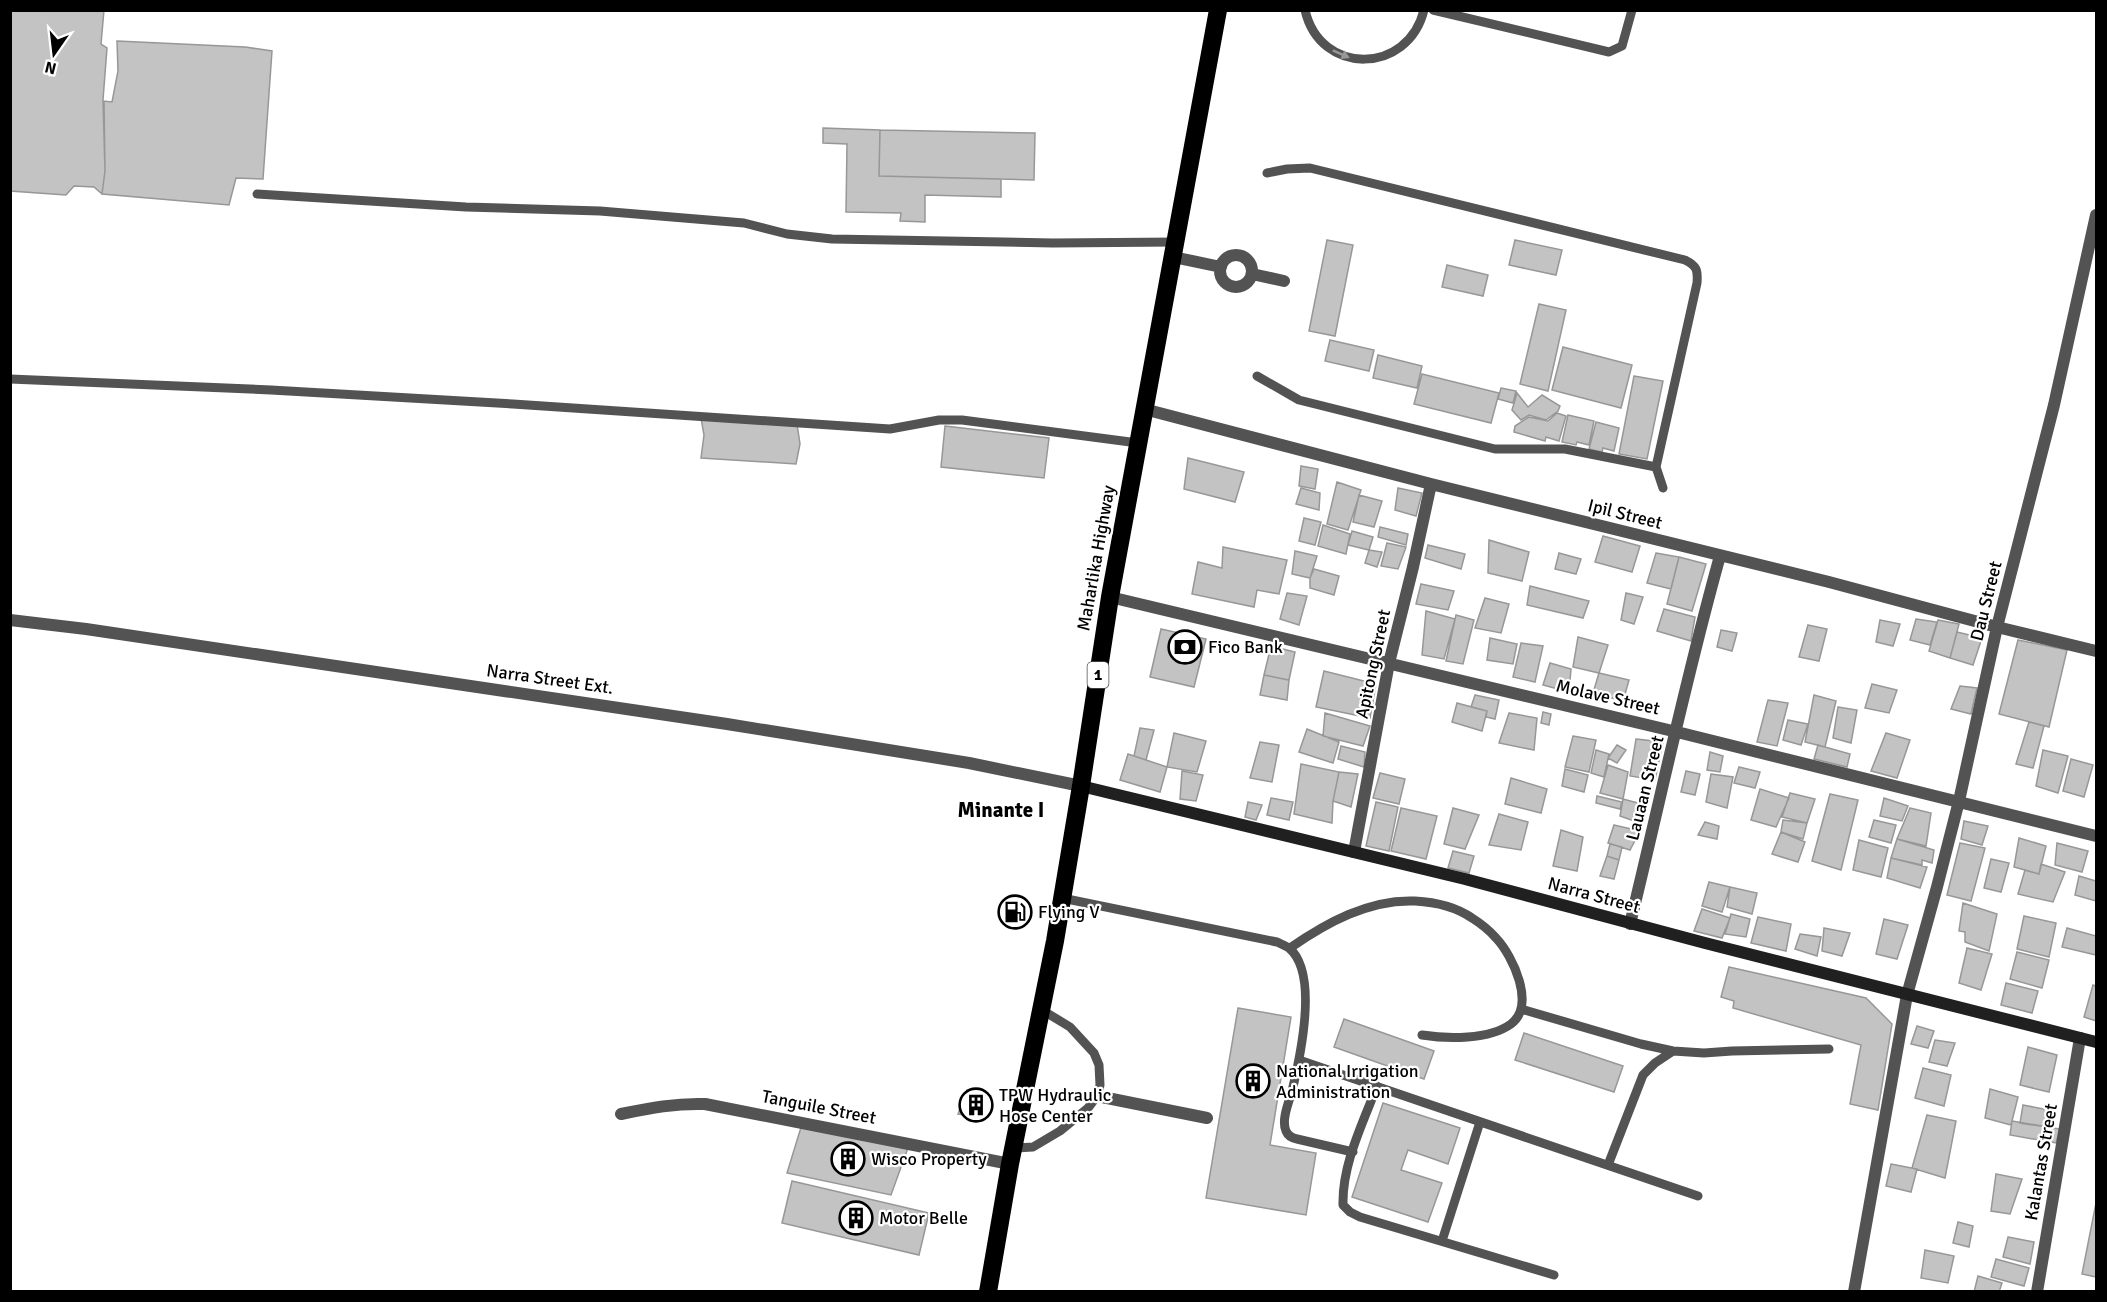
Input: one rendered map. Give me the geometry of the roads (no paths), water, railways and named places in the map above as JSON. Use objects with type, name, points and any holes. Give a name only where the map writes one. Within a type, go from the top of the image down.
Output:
[{"type":"highway","name":"Maharlika Highway","points":[[988,1292],[1012,1156],[1042,1010],[1082,786],[1110,597],[1218,10]]},
{"type":"street","name":"Dau Street","points":[[1854,1292],[1907,995],[1959,801],[1997,627],[2054,405],[2097,215]]},
{"type":"street","points":[[1175,250],[1221,267]]},
{"type":"street","points":[[1240,255],[1249,261],[1252,274],[1244,285],[1233,286],[1223,280],[1221,267],[1228,257],[1240,255]]},
{"type":"street","points":[[1252,274],[1284,281]]},
{"type":"street","name":"Ipil Street","points":[[1144,409],[1431,484],[2097,651]]},
{"type":"street","name":"Apitong Street","points":[[1354,852],[1389,663],[1431,484]]},
{"type":"street","name":"Lauaan Street","points":[[1630,924],[1699,633],[1720,556]]},
{"type":"street","name":"Molave Street","points":[[1110,597],[1677,732],[2097,836]]},
{"type":"street","name":"Narra Street Ext.","points":[[10,620],[727,724],[969,763],[1082,786]]},
{"type":"street","name":"Narra Street","points":[[1082,786],[1465,879],[1630,924],[2097,1042]]},
{"type":"street","name":"Kalantas Street","points":[[2037,1292],[2080,1038]]},
{"type":"street","points":[[1097,1096],[1207,1118]]},
{"type":"street","name":"Tanguile Street","points":[[621,1114],[662,1105],[705,1104],[1012,1156]]},
{"type":"lane","points":[[1305,10],[1313,30],[1329,48],[1351,58],[1363,60],[1376,59],[1398,50],[1415,33],[1424,10]]},
{"type":"lane","points":[[1432,10],[1609,52],[1622,46],[1632,10]]},
{"type":"lane","points":[[1267,173],[1310,168],[1674,257],[1695,265],[1698,271],[1697,283],[1656,467],[1663,488]]},
{"type":"lane","points":[[258,194],[466,207],[600,211],[744,224],[787,234],[832,239],[1053,243],[1175,250]]},
{"type":"lane","points":[[1257,376],[1299,400],[1495,449],[1565,449],[1656,467]]},
{"type":"lane","points":[[10,379],[411,398],[890,429],[939,420],[962,420],[1138,443]]},
{"type":"lane","points":[[1062,898],[1277,942],[1290,948],[1300,963],[1305,982],[1306,1005],[1299,1060],[1285,1118],[1286,1131],[1290,1137],[1353,1152]]},
{"type":"lane","points":[[1290,948],[1315,930],[1354,912],[1378,905],[1413,901],[1430,903],[1470,916],[1497,939],[1508,955],[1520,982],[1521,1008],[1512,1024],[1492,1032],[1470,1037],[1439,1038],[1422,1035]]},
{"type":"lane","points":[[1521,1008],[1641,1044],[1673,1051],[1704,1053],[1829,1049]]},
{"type":"lane","points":[[1012,1156],[1047,1140],[1082,1113],[1097,1096],[1100,1077],[1099,1065],[1094,1053],[1071,1027],[1042,1010]]},
{"type":"lane","points":[[1608,1165],[1643,1075],[1655,1062],[1673,1051]]},
{"type":"lane","points":[[1299,1060],[1698,1196]]},
{"type":"lane","points":[[1377,1086],[1353,1152],[1343,1196],[1343,1204],[1350,1212],[1360,1217],[1554,1275]]},
{"type":"lane","points":[[1442,1241],[1480,1122]]},
{"type":"place","name":"Fico Bank","points":[[1185,647]]},
{"type":"place","name":"Flying V","points":[[1015,912]]},
{"type":"place","name":"National Irrigation Administration","points":[[1253,1081]]},
{"type":"place","name":"TPW Hydraulic Hose Center","points":[[976,1105]]},
{"type":"place","name":"Wisco Property","points":[[848,1159]]},
{"type":"place","name":"Motor Belle","points":[[856,1218]]},
{"type":"district","name":"Minante I","points":[[1001,810]]}]
